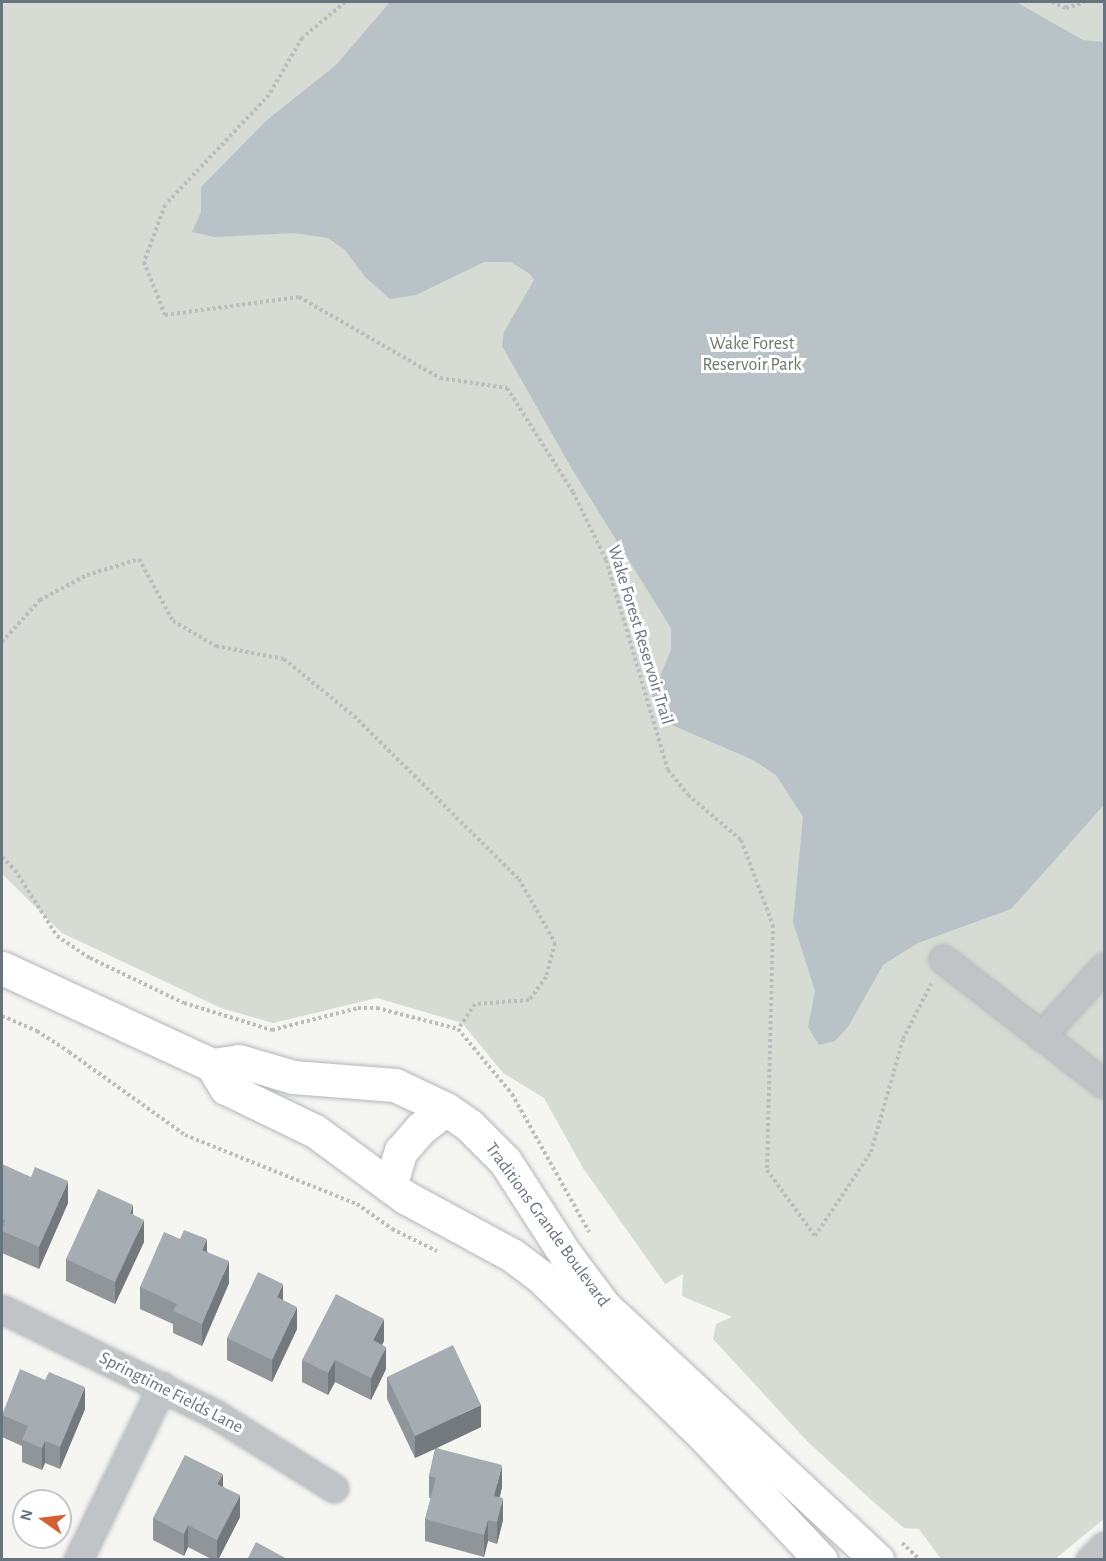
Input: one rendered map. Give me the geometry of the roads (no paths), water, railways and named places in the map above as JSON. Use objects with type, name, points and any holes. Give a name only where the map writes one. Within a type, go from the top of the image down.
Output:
[{"type":"main road","points":[[2,968],[212,1065]]},
{"type":"main road","name":"Traditions Grande Boulevard","points":[[821,1560],[705,1437],[539,1275],[497,1246],[435,1217],[315,1131],[226,1088],[212,1065],[239,1061],[292,1077],[395,1085],[446,1108],[470,1125],[505,1161],[604,1306],[877,1560]]},
{"type":"main road","points":[[390,1186],[401,1151],[421,1128],[446,1108]]},
{"type":"street","points":[[943,959],[1104,1084]]},
{"type":"street","points":[[1041,1036],[1104,967]]},
{"type":"street","name":"Springtime Fields Lane","points":[[2,1309],[162,1386],[267,1443],[334,1488]]},
{"type":"street","points":[[78,1560],[162,1386]]},
{"type":"street","points":[[1090,1560],[1104,1546]]},
{"type":"park label","name":"Wake Forest Reservoir Park","points":[[752,355]]}]
